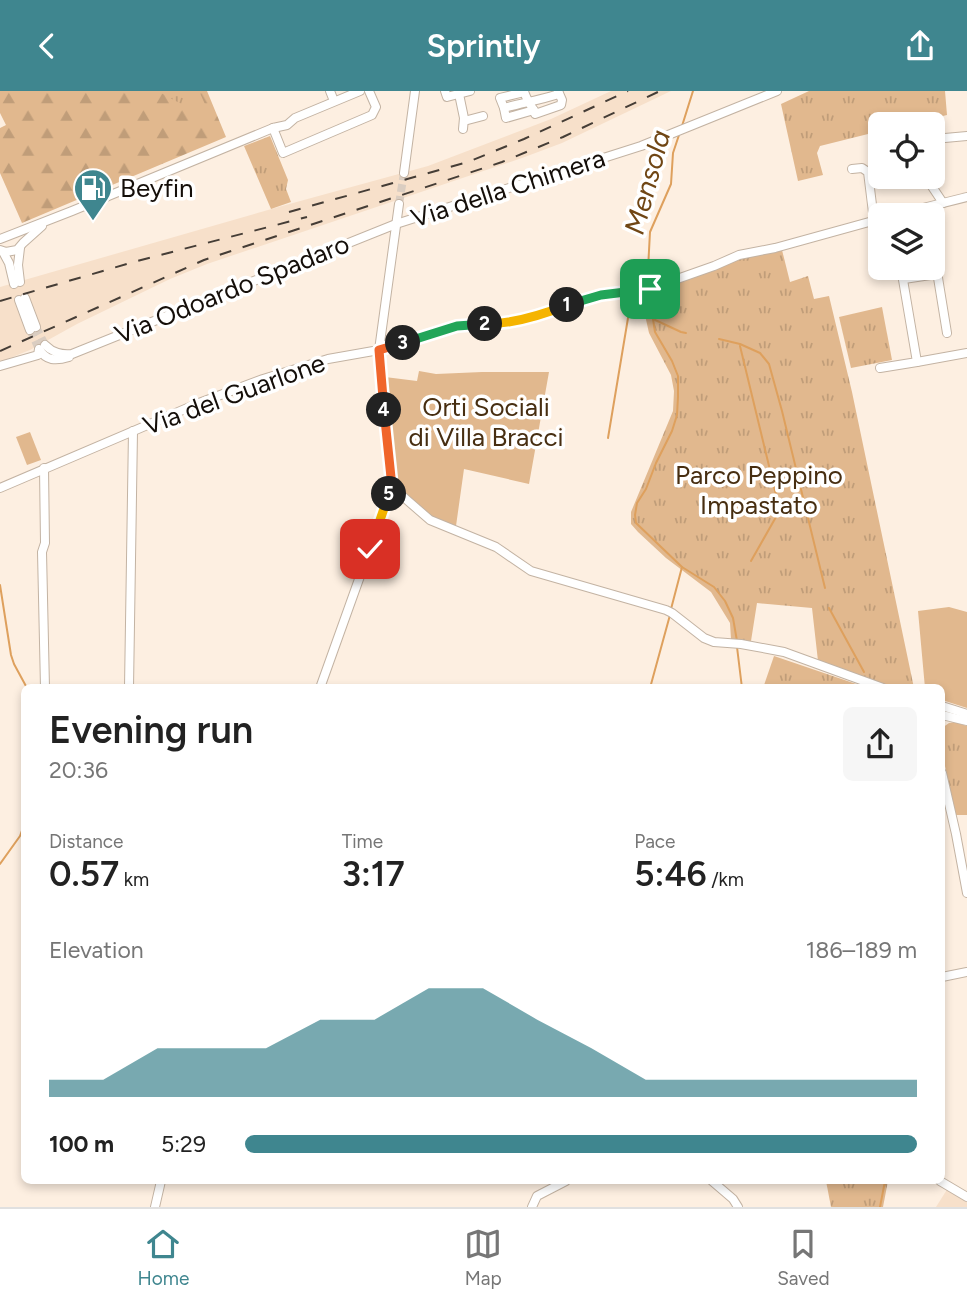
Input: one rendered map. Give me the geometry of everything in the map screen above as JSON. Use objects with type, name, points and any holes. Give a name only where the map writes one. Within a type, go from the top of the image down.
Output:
[{"type":"street","points":[[330,91],[334,101]]},
{"type":"street","points":[[0,239],[273,128],[284,126],[295,118],[360,91]]},
{"type":"street","points":[[273,128],[283,153],[373,114],[376,106],[369,91]]},
{"type":"street","points":[[404,173],[415,92],[424,91]]},
{"type":"street","points":[[445,91],[447,97],[470,91]]},
{"type":"street","points":[[531,106],[506,118],[500,98],[524,91],[535,114],[561,105],[559,92]]},
{"type":"street","name":"Via della Chimera","points":[[396,224],[641,146],[777,91]]},
{"type":"street","points":[[459,94],[463,125],[483,116]]},
{"type":"street","points":[[945,138],[967,137]]},
{"type":"street","points":[[852,169],[864,168],[868,172],[874,203]]},
{"type":"street","points":[[934,189],[943,203],[967,197]]},
{"type":"street","points":[[321,684],[392,487],[379,350],[399,204]]},
{"type":"street","points":[[1,251],[12,252],[47,221]]},
{"type":"street","name":"Via del Guarlone","points":[[0,488],[263,379],[328,359],[379,350],[457,326],[498,324],[601,295],[646,290],[739,255],[868,222]]},
{"type":"street","name":"Via Odoardo Spadaro","points":[[52,356],[62,359],[396,224]]},
{"type":"street","points":[[1,251],[8,260],[17,283],[21,236],[16,234]]},
{"type":"street","points":[[904,280],[918,362]]},
{"type":"street","points":[[938,280],[947,333]]},
{"type":"street","points":[[22,299],[33,329]]},
{"type":"street","points":[[0,366],[38,355],[42,347],[44,356],[52,356]]},
{"type":"street","points":[[880,368],[967,353]]},
{"type":"street","points":[[10,362],[52,356]]},
{"type":"street","points":[[129,684],[133,431]]},
{"type":"street","points":[[44,468],[42,552],[46,684]]},
{"type":"street","points":[[392,487],[430,520],[496,547],[531,571],[661,608],[708,640],[784,652],[872,684]]},
{"type":"street","points":[[945,707],[967,714]]},
{"type":"street","points":[[945,716],[967,721]]},
{"type":"street","points":[[945,786],[967,893]]},
{"type":"street","points":[[945,976],[967,972]]},
{"type":"street","points":[[156,1207],[160,1184]]},
{"type":"street","points":[[532,1207],[537,1196],[559,1184]]},
{"type":"street","points":[[716,1184],[738,1207]]},
{"type":"street","points":[[945,1184],[967,1197]]},
{"type":"shaded area","points":[[611,91],[671,91],[562,143],[522,158],[207,264],[170,279],[30,350],[0,362],[0,287],[428,166],[551,119]]},
{"type":"shaded area","points":[[948,1188],[967,1199],[967,1207],[936,1207]]},
{"type":"green space","points":[[0,91],[207,91],[226,137],[22,223],[0,173],[0,128],[6,125],[0,113]]},
{"type":"green space","points":[[161,91],[199,91],[209,113],[198,113]]},
{"type":"green space","points":[[809,91],[945,91],[947,115],[945,112],[868,112],[868,134],[820,146],[817,153],[823,175],[798,181],[781,104]]},
{"type":"green space","points":[[270,136],[288,180],[286,189],[291,202],[271,209],[244,146]]},
{"type":"green space","name":"Parco Peppino Impastato","points":[[763,249],[782,250],[790,282],[808,276],[814,299],[829,296],[852,392],[913,684],[880,684],[818,661],[812,608],[757,603],[751,641],[731,639],[730,623],[711,592],[666,558],[631,524],[631,512],[673,411],[674,391],[671,375],[649,333],[641,297]]},
{"type":"green space","points":[[882,307],[892,360],[851,368],[839,317]]},
{"type":"green space","name":"Orti Sociali di Villa Bracci","points":[[419,371],[436,374],[549,372],[529,484],[464,469],[456,526],[429,516],[394,485],[385,377],[417,381]]},
{"type":"green space","points":[[30,432],[41,460],[27,465],[16,437]]},
{"type":"green space","points":[[949,607],[967,612],[967,708],[945,701],[945,684],[925,684],[918,611]]},
{"type":"green space","points":[[774,656],[856,684],[764,684]]},
{"type":"green space","points":[[949,723],[967,726],[967,815],[956,815],[945,766],[945,726]]},
{"type":"green space","points":[[827,1184],[887,1184],[883,1207],[831,1207]]},
{"type":"waterway","name":"Mensola","points":[[682,126],[693,91]]},
{"type":"waterway","name":"Mensola","points":[[647,288],[650,232],[671,184],[673,153],[679,135]]},
{"type":"waterway","name":"Mensola","points":[[649,293],[655,332],[678,376],[677,415],[646,489],[637,503],[636,523],[682,567],[714,587],[733,618],[737,641]]},
{"type":"waterway","points":[[608,438],[629,312],[640,294]]},
{"type":"waterway","points":[[653,319],[686,333]]},
{"type":"waterway","points":[[719,339],[760,353],[769,364],[825,588]]},
{"type":"waterway","points":[[740,346],[778,503],[776,517],[751,561]]},
{"type":"waterway","points":[[671,609],[682,567]]},
{"type":"waterway","points":[[0,585],[11,655],[25,684]]},
{"type":"waterway","points":[[829,608],[864,672]]},
{"type":"waterway","points":[[651,684],[670,615]]},
{"type":"waterway","name":"Mensola","points":[[737,647],[742,684]]},
{"type":"waterway","points":[[0,864],[21,833]]},
{"type":"waterway","name":"Mensola","points":[[880,1207],[884,1184]]},
{"type":"tunnel","points":[[399,204],[404,173]]},
{"type":"tunnel","points":[[36,327],[45,345]]},
{"type":"tunnel","points":[[30,330],[39,349]]},
{"type":"railway","points":[[289,212],[468,162],[628,91]]},
{"type":"railway","points":[[0,351],[204,260],[502,162],[563,137],[660,91]]},
{"type":"railway","points":[[0,301],[137,261],[307,217]]},
{"type":"place","name":"Beyfin","points":[[93,222]]},
{"type":"route","points":[[370,549],[392,487],[379,350],[457,326],[498,324],[601,295],[650,289]]}]
